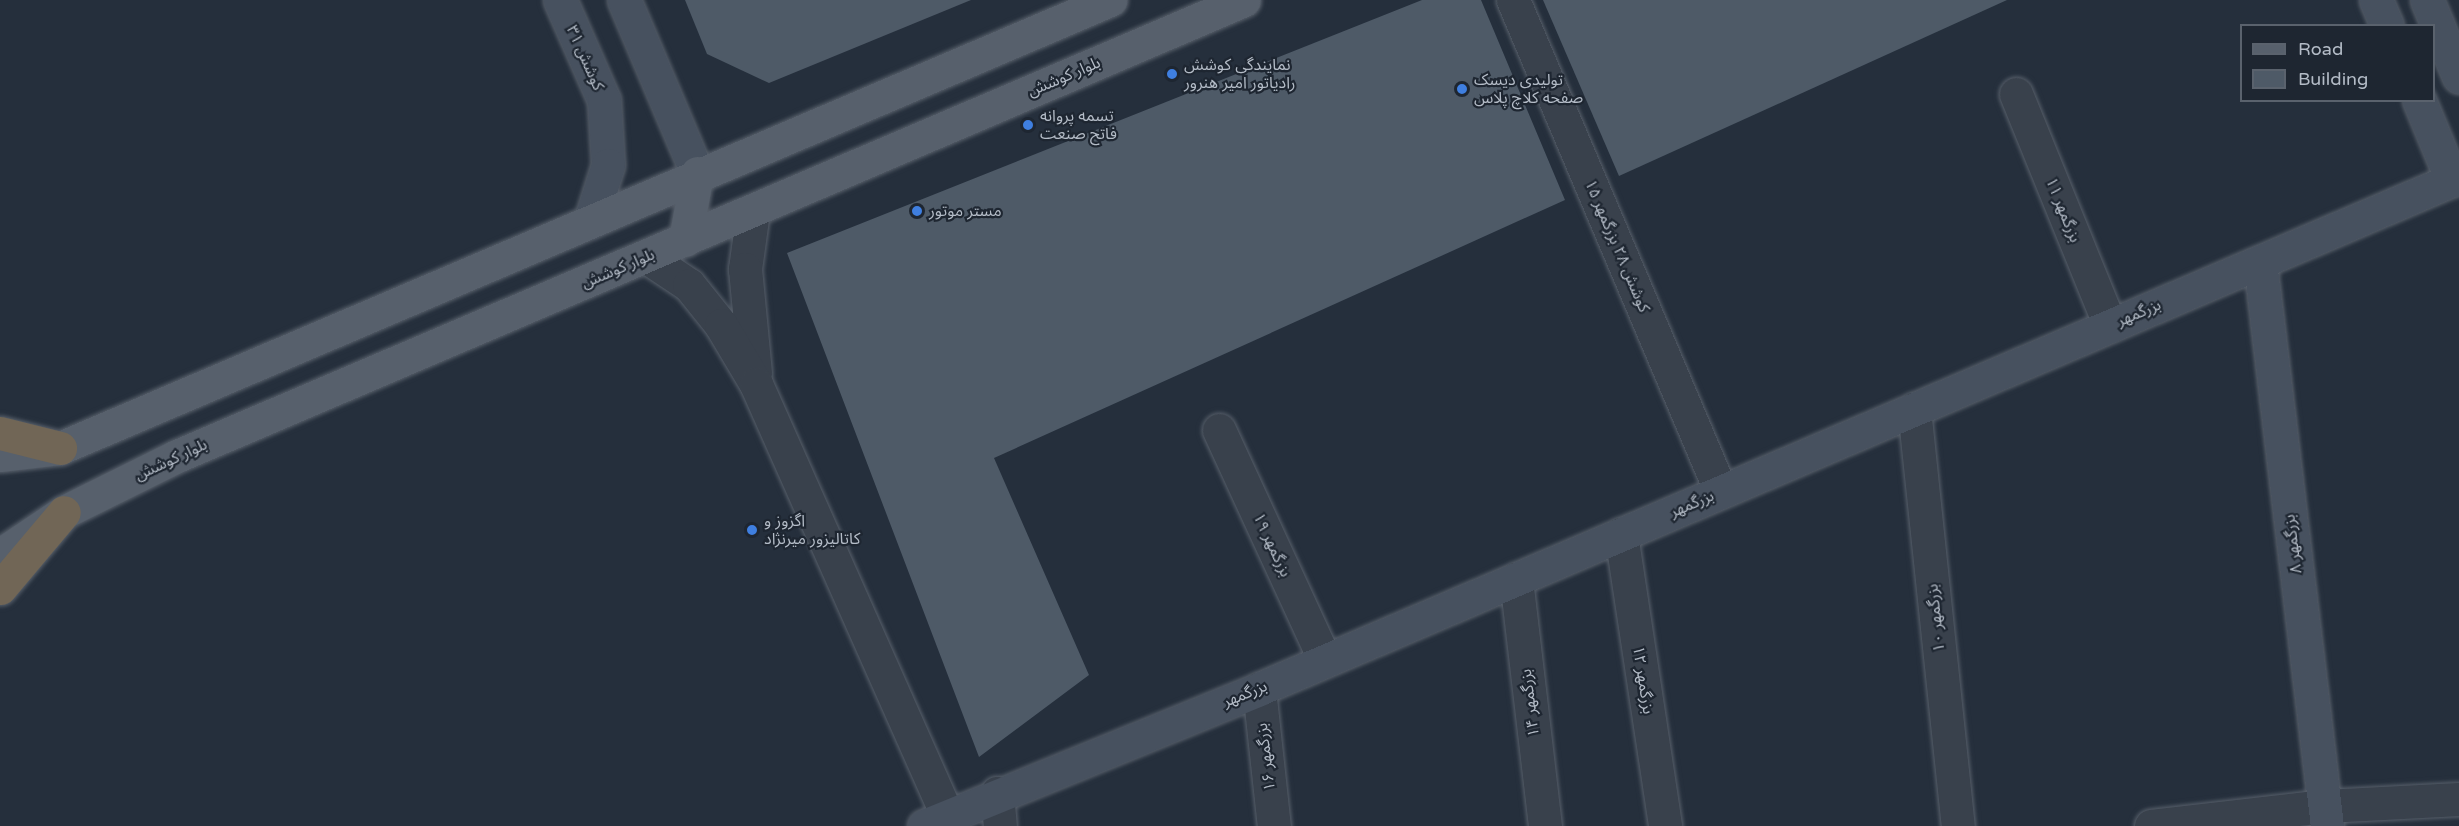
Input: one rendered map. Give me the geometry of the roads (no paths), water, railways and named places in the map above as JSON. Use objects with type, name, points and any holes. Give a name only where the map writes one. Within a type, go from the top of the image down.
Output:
[{"type":"highway","points":[[0,433],[60,448]]},
{"type":"highway","points":[[0,588],[64,512]]},
{"type":"main road","points":[[0,455],[60,448],[590,222],[697,173],[1110,0]]},
{"type":"main road","name":"بلوار کوشش","points":[[0,555],[64,512],[177,456],[1244,0]]},
{"type":"main road","points":[[685,240],[697,173]]},
{"type":"street","name":"کوشش ۳۱","points":[[560,0],[604,100],[608,165],[590,222]]},
{"type":"street","points":[[624,0],[697,173]]},
{"type":"street","name":"کوشش ۲۸ بزرگمهر ۱۵","points":[[1513,0],[1720,492]]},
{"type":"street","points":[[2376,0],[2386,24]]},
{"type":"street","points":[[2427,0],[2459,77]]},
{"type":"street","name":"بزرگمهر ۱۱","points":[[2016,94],[2110,326]]},
{"type":"street","points":[[2420,102],[2456,178]]},
{"type":"street","name":"بزرگمهر","points":[[935,821],[996,793],[1259,689],[2456,178]]},
{"type":"street","points":[[753,211],[745,269],[756,384]]},
{"type":"street","points":[[647,257],[689,285],[721,325],[756,384],[935,821]]},
{"type":"street","name":"بزرگمهر ۸","points":[[2260,262],[2326,816]]},
{"type":"street","name":"بزرگمهر ۱۰","points":[[1914,409],[1958,826]]},
{"type":"street","name":"بزرگمهر ۱۹","points":[[1219,430],[1325,660]]},
{"type":"street","name":"بزرگمهر ۱۲","points":[[1621,534],[1665,826]]},
{"type":"street","name":"بزرگمهر ۱۴","points":[[1516,579],[1545,826]]},
{"type":"street","name":"بزرگمهر ۱۶","points":[[1259,689],[1274,826]]},
{"type":"street","points":[[996,793],[1000,826]]},
{"type":"street","points":[[2151,826],[2326,816],[2459,799]]},
{"type":"place","name":"نمایندگی کوشش رادیاتور امیر هنرور","points":[[1172,74]]},
{"type":"place","name":"تولیدی دیسک صفحه کلاچ پلاس","points":[[1462,89]]},
{"type":"place","name":"تسمه پروانه فاتح صنعت","points":[[1028,125]]},
{"type":"place","name":"مستر موتور","points":[[917,211]]},
{"type":"place","name":"اگزوز و کاتالیزور میرنژاد","points":[[752,530]]}]
